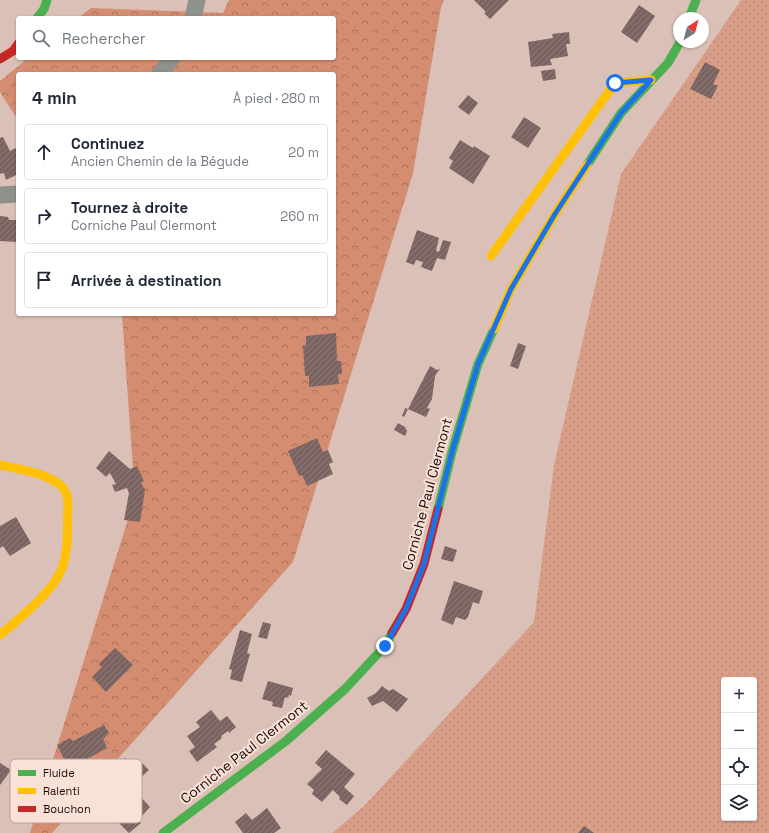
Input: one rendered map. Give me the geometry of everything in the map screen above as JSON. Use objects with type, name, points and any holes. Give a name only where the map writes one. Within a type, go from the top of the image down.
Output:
[{"type":"street","points":[[39,16],[44,9],[46,0]]},
{"type":"street","points":[[193,16],[197,0]]},
{"type":"street","points":[[692,12],[696,0]]},
{"type":"street","points":[[0,59],[16,46]]},
{"type":"street","name":"Corniche Paul Clermont","points":[[163,833],[286,741],[345,689],[385,646],[406,609],[424,564],[452,452],[478,364],[511,289],[555,214],[621,113],[668,63],[677,48]]},
{"type":"street","points":[[162,72],[170,60]]},
{"type":"street","points":[[492,256],[615,83],[651,80]]},
{"type":"street","points":[[0,195],[16,194]]},
{"type":"street","points":[[0,465],[42,476],[56,482],[64,490],[68,500],[65,552],[62,570],[41,598],[0,636]]},
{"type":"shaded area","points":[[741,0],[769,0],[769,833],[332,833],[364,806],[534,622],[554,465],[621,174]]},
{"type":"green space","points":[[229,0],[444,0],[441,7],[413,173],[293,562],[118,759],[53,759],[135,497],[122,316],[336,316],[336,72],[16,72],[16,117],[0,92],[0,81],[26,60],[336,60],[336,16],[81,16],[91,8],[223,13]]},
{"type":"green space","points":[[33,823],[61,823],[52,833],[30,833]]},
{"type":"building","points":[[474,0],[509,0],[490,19],[484,13],[486,12]]},
{"type":"building","points":[[639,5],[655,16],[637,43],[621,32]]},
{"type":"building","points":[[569,32],[570,44],[566,44],[568,56],[550,59],[552,65],[531,67],[528,42],[553,38],[552,34]]},
{"type":"building","points":[[705,62],[720,70],[713,84],[718,86],[711,99],[690,89]]},
{"type":"building","points":[[555,69],[556,79],[543,81],[541,71]]},
{"type":"building","points":[[468,95],[478,103],[469,115],[458,107]]},
{"type":"building","points":[[524,117],[541,128],[528,148],[511,137]]},
{"type":"building","points":[[3,137],[10,151],[16,148],[16,175],[6,180],[4,173],[0,174],[0,138]]},
{"type":"building","points":[[460,140],[473,148],[474,146],[490,156],[473,184],[449,168],[453,161],[449,158]]},
{"type":"building","points":[[0,216],[8,217],[9,220],[16,220],[16,242],[0,241]]},
{"type":"building","points":[[417,230],[439,238],[436,251],[439,252],[443,240],[451,242],[445,260],[437,258],[432,271],[421,267],[423,262],[416,260],[414,265],[406,262]]},
{"type":"building","points":[[336,333],[337,361],[341,361],[342,374],[338,374],[339,384],[309,387],[309,376],[305,376],[303,346],[306,346],[306,336]]},
{"type":"building","points":[[518,343],[526,346],[518,369],[510,366]]},
{"type":"building","points":[[430,366],[437,370],[440,369],[435,376],[432,399],[427,408],[430,409],[426,417],[408,409]]},
{"type":"building","points":[[405,408],[408,409],[404,417],[402,416]]},
{"type":"building","points":[[398,423],[405,427],[407,431],[405,436],[394,430]]},
{"type":"building","points":[[317,438],[323,452],[328,450],[333,462],[329,464],[333,474],[307,486],[302,475],[299,476],[288,451]]},
{"type":"building","points":[[109,451],[130,469],[137,466],[144,481],[141,483],[145,490],[140,522],[124,520],[129,493],[127,488],[115,492],[112,485],[116,484],[110,473],[106,477],[96,468]]},
{"type":"building","points":[[16,517],[31,543],[10,556],[3,546],[0,548],[0,526]]},
{"type":"building","points":[[445,546],[457,550],[453,562],[441,559]]},
{"type":"building","points":[[454,581],[483,591],[479,604],[473,602],[468,617],[465,620],[456,617],[453,625],[441,620]]},
{"type":"building","points":[[263,622],[271,624],[267,639],[258,637]]},
{"type":"building","points":[[240,630],[252,634],[247,653],[250,654],[242,682],[230,679],[232,670],[229,669]]},
{"type":"building","points":[[115,648],[133,665],[106,692],[92,677],[102,667],[99,664]]},
{"type":"building","points":[[268,681],[293,688],[291,696],[289,695],[288,698],[285,697],[282,708],[272,706],[273,702],[262,699]]},
{"type":"building","points":[[382,686],[389,691],[393,689],[408,699],[397,712],[383,701],[372,706],[367,698],[376,693]]},
{"type":"building","points":[[211,710],[220,721],[227,716],[236,727],[229,733],[228,731],[221,736],[222,738],[214,744],[217,747],[197,762],[189,751],[195,747],[187,736],[200,727],[196,722]]},
{"type":"building","points":[[104,725],[109,733],[103,739],[107,748],[87,759],[64,759],[57,745],[70,738],[73,741]]},
{"type":"building","points":[[326,750],[355,774],[344,787],[354,796],[347,805],[339,799],[340,797],[333,790],[322,802],[312,794],[314,790],[307,784],[322,769],[315,763]]},
{"type":"building","points":[[0,763],[10,769],[10,771],[0,785]]},
{"type":"building","points":[[142,764],[149,770],[142,777]]},
{"type":"building","points":[[142,798],[150,807],[142,816]]},
{"type":"building","points":[[267,808],[281,828],[274,833],[243,833],[235,822],[246,813],[252,820]]},
{"type":"building","points":[[119,823],[141,823],[129,833]]},
{"type":"building","points":[[584,826],[594,833],[578,833]]},
{"type":"traffic: fast","points":[[39,16],[44,9],[47,0]]},
{"type":"traffic: fast","points":[[691,12],[696,0]]},
{"type":"traffic: fast","points":[[587,165],[621,113],[668,63],[677,48]]},
{"type":"traffic: fast","points":[[438,509],[452,452],[478,364],[494,329]]},
{"type":"traffic: fast","points":[[163,833],[286,741],[345,689],[385,646],[392,633]]},
{"type":"traffic: slow","points":[[491,256],[615,83],[651,80]]},
{"type":"traffic: slow","points":[[494,329],[511,289],[555,214],[587,165]]},
{"type":"traffic: slow","points":[[0,465],[36,473],[54,480],[60,485],[68,498],[66,553],[58,577],[44,595],[0,635]]},
{"type":"traffic: jam","points":[[0,59],[13,51],[16,47]]},
{"type":"traffic: jam","points":[[392,633],[406,609],[424,564],[438,509]]},
{"type":"route","points":[[385,646],[406,609],[424,564],[452,452],[478,364],[511,289],[555,214],[621,113],[651,80],[615,83]]}]
